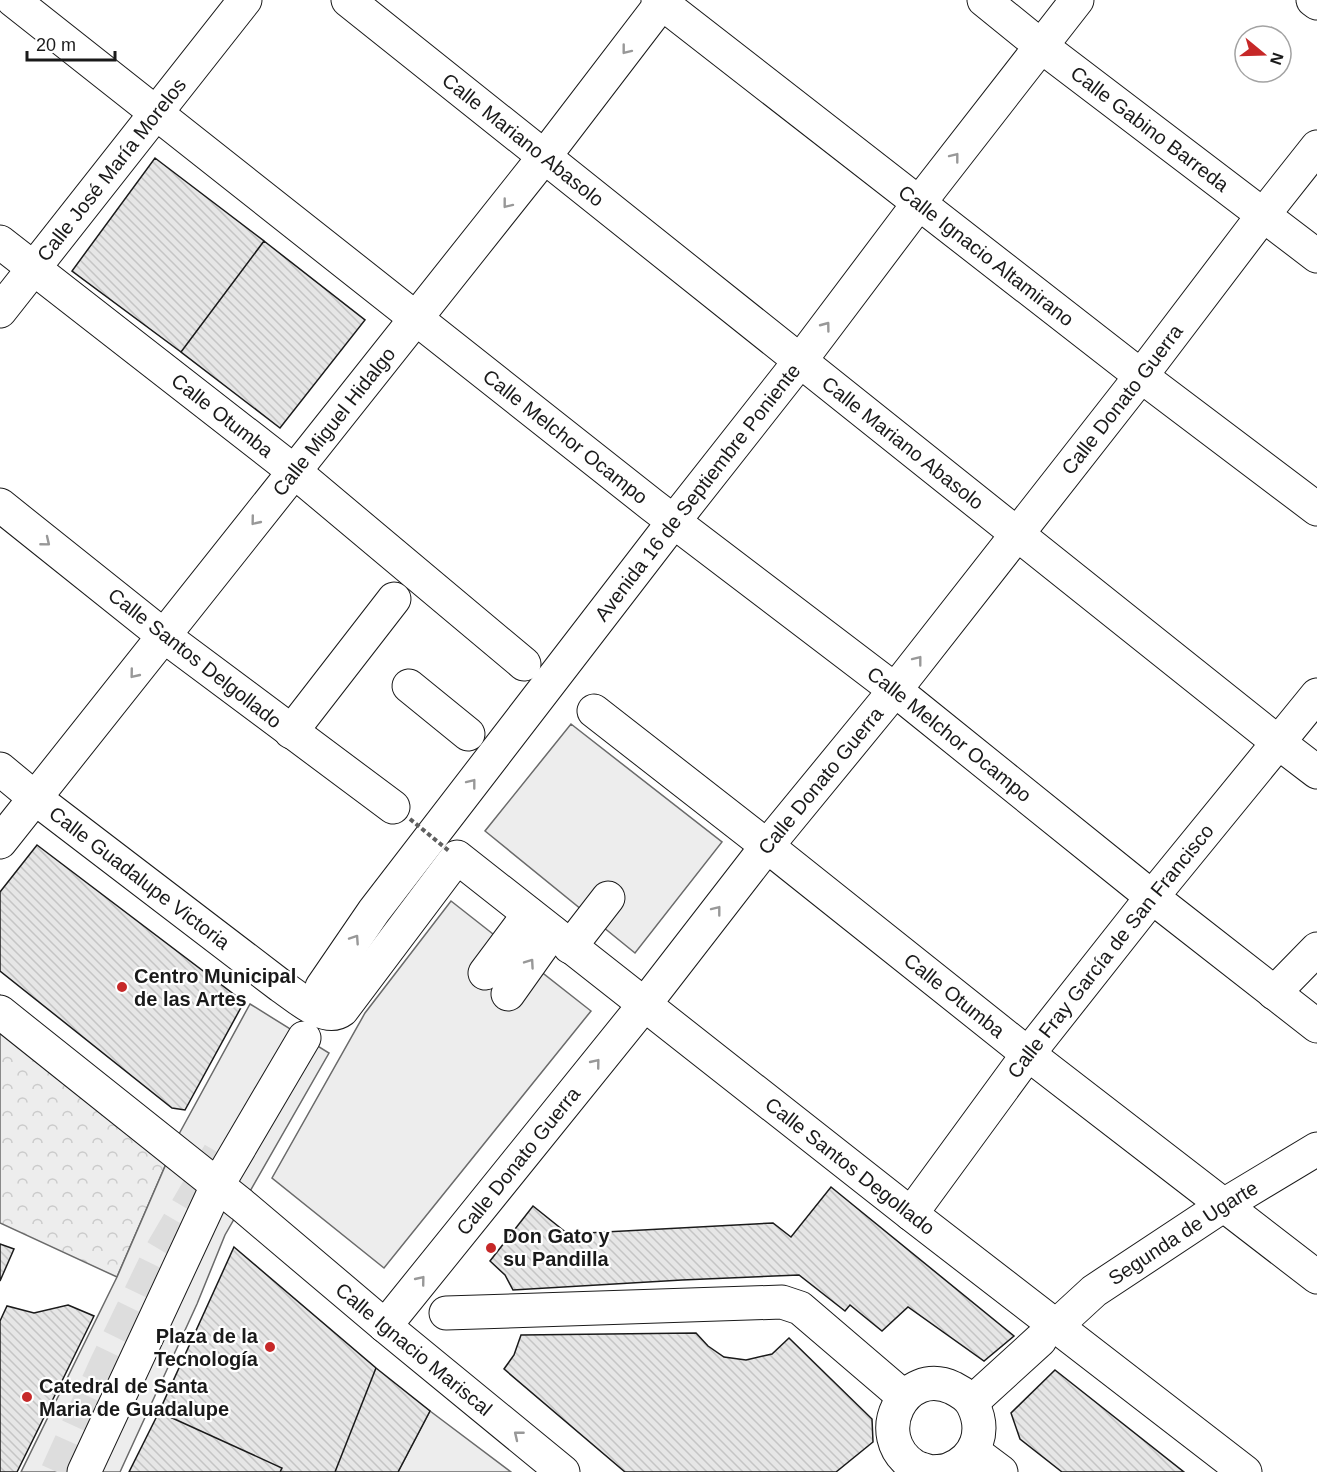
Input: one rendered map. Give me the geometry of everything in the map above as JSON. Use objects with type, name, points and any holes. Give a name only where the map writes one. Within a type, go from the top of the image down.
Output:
[{"type":"street","name":"Calle Melchor Ocampo","points":[[13,0],[652,505],[895,690],[1152,897],[1317,1026]]},
{"type":"street","name":"Calle José María Morelos","points":[[0,312],[245,0]]},
{"type":"street","name":"Calle Mariano Abasolo","points":[[348,0],[1317,772]]},
{"type":"street","name":"Calle Gabino Barreda","points":[[984,0],[1317,256]]},
{"type":"street","name":"Avenida 16 de Septiembre Poniente","points":[[322,987],[374,911],[1077,0]]},
{"type":"street","points":[[1313,0],[1317,3]]},
{"type":"street","name":"Calle Miguel Hidalgo","points":[[0,842],[544,157],[661,1]]},
{"type":"street","name":"Calle Ignacio Altamirano","points":[[661,1],[1141,376],[1317,509]]},
{"type":"street","name":"Calle Donato Guerra","points":[[385,1326],[644,1005],[767,846],[895,690],[1317,147]]},
{"type":"street","name":"Calle Otumba","points":[[0,242],[295,472],[525,664]]},
{"type":"street","name":"Calle Santos Delgollado","points":[[0,505],[164,636],[401,813]]},
{"type":"street","points":[[291,732],[394,599]]},
{"type":"street","points":[[409,686],[468,734]]},
{"type":"street","name":"Calle Fray García de San Francisco","points":[[911,1214],[1028,1054],[1152,897],[1317,695]]},
{"type":"street","name":"Calle Otumba","points":[[594,711],[1028,1054],[1317,1277]]},
{"type":"street","name":"Calle Guadalupe Victoria","points":[[0,769],[280,986],[321,1012],[330,1015],[342,1010],[453,854]]},
{"type":"street","name":"Calle Santos Degollado","points":[[453,854],[911,1214],[1048,1333],[1245,1472]]},
{"type":"street","points":[[497,983],[550,931],[608,898]]},
{"type":"street","points":[[1274,993],[1317,949]]},
{"type":"street","points":[[0,1012],[217,1186]]},
{"type":"street","points":[[84,1472],[217,1186],[304,1038]]},
{"type":"street","name":"Segunda de Ugarte","points":[[972,1402],[1094,1291],[1224,1205],[1317,1149]]},
{"type":"street","name":"Calle Ignacio Mariscal","points":[[217,1186],[563,1472]]},
{"type":"street","points":[[446,1312],[782,1302],[800,1308],[904,1397]]},
{"type":"street","points":[[931,1383],[947,1385],[961,1391],[972,1402],[979,1418],[979,1435],[973,1451],[962,1463],[947,1470],[913,1468],[894,1443],[891,1427],[895,1411],[904,1397],[916,1388],[931,1383]]},
{"type":"street","points":[[973,1451],[1001,1472]]},
{"type":"path","points":[[401,813],[453,854]]},
{"type":"green space","points":[[0,995],[179,1134],[117,1277],[0,1223]]},
{"type":"shaded area","points":[[571,724],[722,842],[635,953],[485,831]]},
{"type":"shaded area","points":[[451,901],[591,1011],[384,1268],[272,1178],[365,1013]]},
{"type":"shaded area","points":[[250,1004],[329,1053],[225,1235],[197,1304],[120,1472],[21,1472],[117,1277],[179,1134]]},
{"type":"shaded area","points":[[430,1411],[511,1472],[398,1472]]},
{"type":"building","points":[[155,158],[264,241],[181,352],[72,271]]},
{"type":"building","points":[[264,241],[365,320],[280,428],[181,352]]},
{"type":"building","name":"Centro Municipal de las Artes","points":[[37,845],[244,1002],[185,1110],[172,1108],[0,971],[0,892]]},
{"type":"building","points":[[831,1187],[1014,1336],[984,1361],[908,1307],[882,1331],[850,1305],[845,1311],[799,1275],[513,1290],[505,1275],[490,1261],[533,1206],[568,1234],[773,1223],[791,1237]]},
{"type":"building","points":[[0,1244],[14,1249],[0,1281]]},
{"type":"building","name":"Plaza de la Tecnología","points":[[234,1247],[376,1368],[335,1472],[280,1472],[282,1468],[159,1412]]},
{"type":"building","name":"Catedral de Santa Maria de Guadalupe","points":[[68,1305],[94,1316],[17,1472],[0,1472],[0,1321],[7,1306],[34,1313]]},
{"type":"building","points":[[696,1333],[708,1346],[724,1357],[746,1360],[772,1354],[789,1338],[872,1419],[873,1442],[836,1472],[625,1472],[504,1369],[514,1355],[521,1335]]},
{"type":"building","points":[[376,1368],[430,1411],[398,1472],[335,1472]]},
{"type":"building","points":[[1055,1370],[1184,1472],[1062,1472],[1020,1439],[1011,1413]]},
{"type":"building","points":[[159,1412],[282,1468],[280,1472],[129,1472]]},
{"type":"tunnel","points":[[57,1472],[159,1255],[219,1153]]},
{"type":"place","name":"Centro Municipal de las Artes","points":[[122,987]]},
{"type":"place","name":"Don Gato y su Pandilla","points":[[491,1248]]},
{"type":"place","name":"Plaza de la Tecnología","points":[[270,1347]]},
{"type":"place","name":"Catedral de Santa Maria de Guadalupe","points":[[27,1397]]}]
